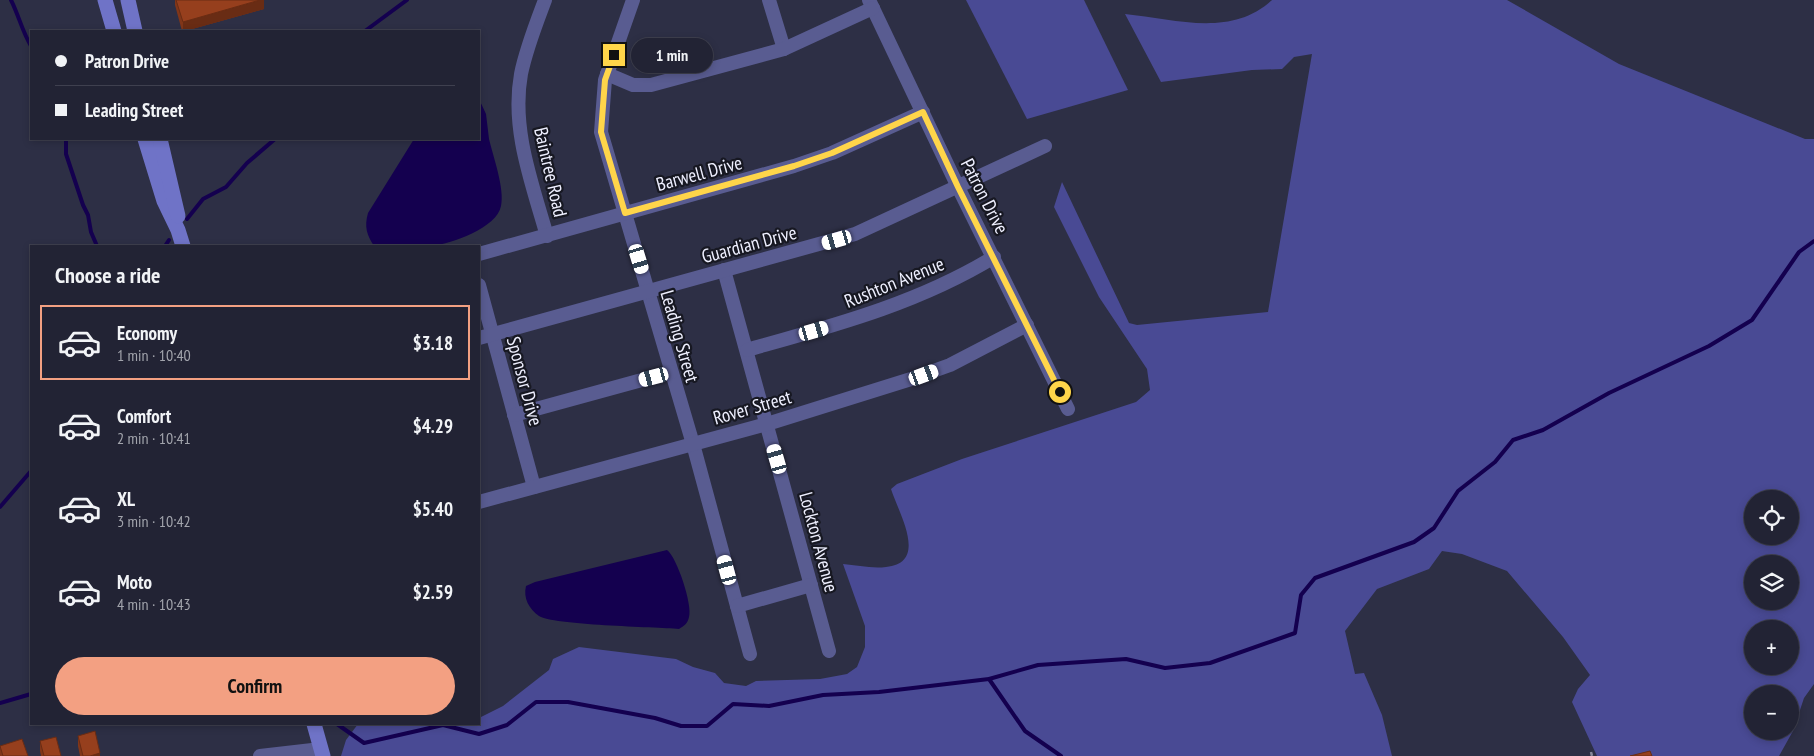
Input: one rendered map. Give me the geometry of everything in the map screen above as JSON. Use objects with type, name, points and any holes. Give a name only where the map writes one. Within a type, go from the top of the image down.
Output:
[{"type":"main road","points":[[105,0],[114,30]]},
{"type":"main road","points":[[128,0],[135,30]]},
{"type":"main road","points":[[145,140],[164,200],[183,245]]},
{"type":"main road","points":[[160,140],[179,220],[178,230]]},
{"type":"main road","points":[[314,725],[322,753]]},
{"type":"street","name":"Baintree Road","points":[[545,0],[522,72],[519,98],[524,157],[547,236]]},
{"type":"street","name":"Leading Street","points":[[633,0],[607,74],[602,102],[601,132],[693,444],[750,654]]},
{"type":"street","points":[[769,0],[784,49]]},
{"type":"street","points":[[607,74],[633,85],[651,85],[784,49],[871,4]]},
{"type":"street","name":"Patron Drive","points":[[871,4],[958,187],[1068,408]]},
{"type":"street","name":"Barwell Drive","points":[[480,254],[794,166],[832,153],[923,112]]},
{"type":"street","name":"Guardian Drive","points":[[480,338],[855,234],[1045,146]]},
{"type":"street","name":"Rushton Avenue","points":[[747,350],[864,317],[919,296],[994,257]]},
{"type":"street","name":"Lockton Avenue","points":[[724,270],[830,651]]},
{"type":"street","name":"Sponsor Drive","points":[[480,288],[534,487]]},
{"type":"street","name":"Rover Street","points":[[480,502],[767,424],[950,365],[1027,325]]},
{"type":"street","points":[[514,415],[671,372]]},
{"type":"street","points":[[736,606],[811,585]]},
{"type":"street","points":[[260,756],[322,753]]},
{"type":"shaded area","points":[[966,0],[1084,0],[1128,90],[1027,119]]},
{"type":"shaded area","points":[[1272,0],[1507,0],[1619,64],[1805,139],[1814,139],[1814,684],[1804,698],[1799,713],[1799,685],[1744,685],[1744,740],[1788,740],[1779,756],[1597,756],[1572,702],[1578,689],[1590,675],[1563,637],[1507,571],[1462,554],[1442,551],[1429,569],[1377,589],[1345,631],[1355,674],[1364,673],[1382,715],[1392,756],[341,756],[346,740],[357,725],[480,725],[480,718],[503,706],[549,670],[553,659],[579,647],[676,659],[693,667],[715,673],[724,683],[746,686],[756,681],[820,679],[847,674],[857,667],[865,647],[865,626],[843,564],[886,567],[899,564],[906,557],[909,547],[908,536],[891,489],[897,484],[962,459],[1136,402],[1150,390],[1147,369],[1099,297],[1054,207],[1062,182],[1129,323],[1137,325],[1268,312],[1312,54],[1294,57],[1282,69],[1252,70],[1161,82],[1125,14],[1183,22],[1221,22],[1239,19],[1256,12]]},
{"type":"shaded area","points":[[480,101],[486,114],[489,139],[500,182],[502,199],[498,214],[491,221],[472,233],[440,245],[374,245],[367,231],[368,213],[413,140],[480,140]]},
{"type":"shaded area","points":[[667,550],[679,571],[689,603],[688,619],[686,624],[679,629],[563,622],[539,616],[530,607],[526,599],[526,586],[535,582]]},
{"type":"building","points":[[176,0],[260,0],[183,22]]},
{"type":"building","points":[[95,731],[100,753],[83,756],[78,736]]},
{"type":"building","points":[[56,737],[61,756],[44,756],[40,741]]},
{"type":"building","points":[[22,739],[28,756],[3,756],[0,746]]},
{"type":"building","points":[[1650,751],[1652,756],[1630,756]]},
{"type":"waterway","points":[[11,0],[30,44]]},
{"type":"waterway","points":[[366,30],[407,0]]},
{"type":"waterway","points":[[66,140],[66,154],[97,245]]},
{"type":"waterway","points":[[187,219],[203,199],[226,187],[247,163],[274,140]]},
{"type":"waterway","points":[[166,245],[169,240]]},
{"type":"waterway","points":[[443,725],[479,734],[507,725],[536,702],[568,702],[655,718],[681,726],[707,726],[733,704],[769,706],[823,695],[879,692],[989,679],[1038,665],[1126,659],[1165,668],[1210,663],[1295,633],[1301,595],[1315,578],[1414,542],[1434,528],[1458,491],[1495,462],[1513,440],[1543,430],[1609,393],[1709,346],[1752,320],[1799,252],[1814,241]]},
{"type":"waterway","points":[[0,507],[30,472]]},
{"type":"waterway","points":[[989,679],[1025,731],[1061,756]]},
{"type":"waterway","points":[[0,703],[30,694]]},
{"type":"waterway","points":[[338,725],[364,743],[443,725]]},
{"type":"route","points":[[614,55],[605,80],[601,132],[625,213],[794,166],[832,153],[923,112],[958,187],[1060,392]]}]
